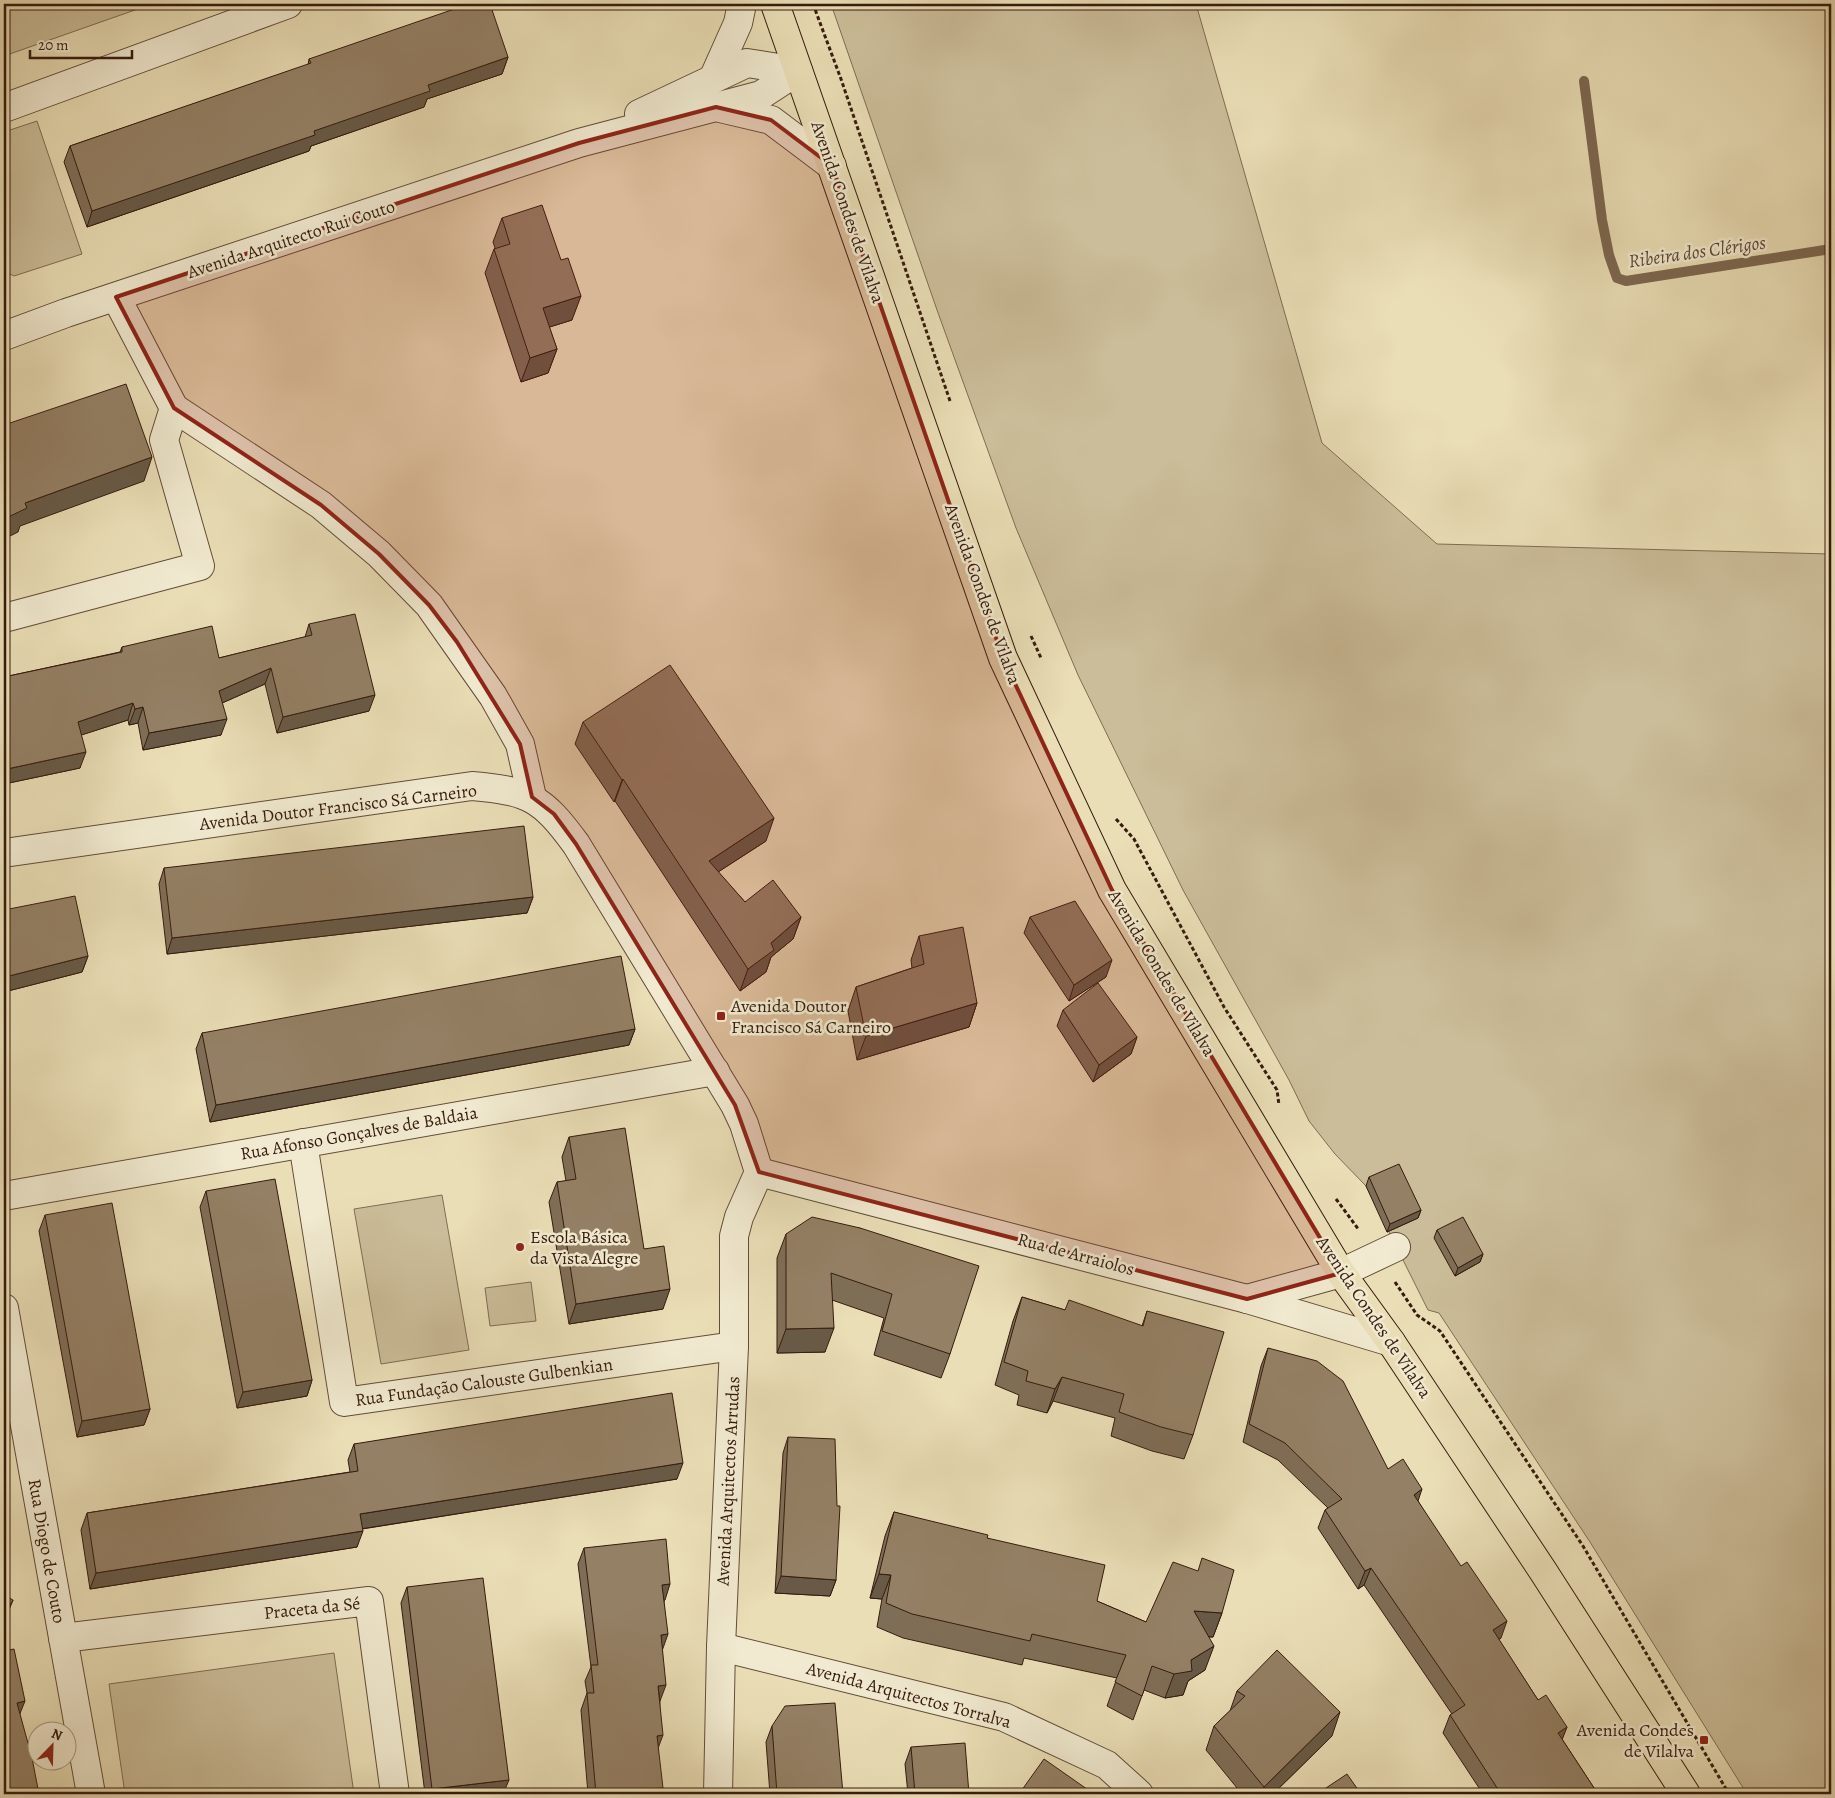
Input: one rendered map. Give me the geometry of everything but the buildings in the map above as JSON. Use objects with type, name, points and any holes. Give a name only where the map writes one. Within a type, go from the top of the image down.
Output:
[{"type":"main road","name":"Avenida Condes de Vilalva","points":[[775,4],[1007,667],[1112,890],[1341,1274],[1391,1342],[1543,1571],[1686,1794]]},
{"type":"street","points":[[4,108],[288,4]]},
{"type":"street","points":[[713,79],[738,23],[742,4]]},
{"type":"street","name":"Avenida Arquitecto Rui Couto","points":[[578,143],[747,63],[798,70]]},
{"type":"street","name":"Avenida Arquitecto Rui Couto","points":[[4,336],[578,143],[762,94],[798,70]]},
{"type":"street","name":"Avenida Arquitecto Rui Couto","points":[[716,107],[771,120],[832,166]]},
{"type":"street","points":[[116,297],[174,408],[320,505],[379,554],[429,605],[488,688],[520,744],[532,797]]},
{"type":"street","points":[[4,618],[200,566],[164,440],[174,408]]},
{"type":"street","name":"Avenida Doutor Francisco Sá Carneiro","points":[[4,853],[472,786],[501,789],[532,797],[554,814],[576,844],[715,1071],[744,1124],[759,1172]]},
{"type":"street","name":"Rua Afonso Gonçalves de Baldaia","points":[[4,1196],[715,1071]]},
{"type":"street","name":"Rua Fundação Calouste Gulbenkian","points":[[303,1143],[344,1402],[734,1346]]},
{"type":"street","name":"Rua de Arraiolos","points":[[759,1172],[1247,1299],[1391,1342]]},
{"type":"street","name":"Avenida Arquitectos Arrudas","points":[[718,1794],[720,1647],[734,1346],[734,1236],[739,1217],[759,1172]]},
{"type":"street","points":[[1247,1299],[1341,1274],[1396,1247]]},
{"type":"street","name":"Rua Diogo de Couto","points":[[4,1308],[12,1410],[63,1638],[91,1794]]},
{"type":"street","name":"Praceta da Sé","points":[[63,1638],[369,1601],[396,1794]]},
{"type":"street","name":"Avenida Arquitectos Torralva","points":[[720,1647],[1004,1717],[1107,1765],[1139,1794]]},
{"type":"path","points":[[813,4],[841,79],[952,407]]},
{"type":"path","points":[[1029,630],[1044,665]]},
{"type":"path","points":[[1110,813],[1134,839],[1224,1007],[1277,1090],[1280,1113]]},
{"type":"path","points":[[1336,1198],[1357,1229],[1364,1234]]},
{"type":"path","points":[[1393,1277],[1417,1316],[1440,1331],[1583,1546],[1728,1794]]},
{"type":"highlighted area","points":[[716,107],[771,120],[832,166],[1003,658],[1112,890],[1341,1273],[1247,1299],[759,1172],[735,1105],[576,844],[554,814],[532,797],[520,744],[457,642],[429,605],[379,554],[321,505],[174,408],[116,297],[579,143]]},
{"type":"shaded area","points":[[4,4],[152,4],[4,56]]},
{"type":"shaded area","points":[[831,4],[1196,4],[1322,443],[1437,544],[1831,554],[1831,1794],[1747,1794],[1590,1542],[1439,1313],[1428,1310],[1366,1186],[1335,1154],[1309,1121],[1289,1080],[1183,890],[1078,675],[1016,528],[937,310]]},
{"type":"shaded area","points":[[37,121],[82,254],[14,276],[4,271],[4,132]]},
{"type":"shaded area","points":[[442,1195],[469,1350],[381,1364],[354,1209]]},
{"type":"shaded area","points":[[531,1282],[536,1321],[490,1326],[485,1288]]},
{"type":"shaded area","points":[[334,1653],[354,1794],[125,1794],[109,1684]]},
{"type":"waterway","name":"Ribeira dos Clérigos","points":[[1584,81],[1602,220],[1609,255],[1617,278],[1626,281],[1831,249]]},
{"type":"place","name":"Avenida Doutor Francisco Sá Carneiro","points":[[721,1016]]},
{"type":"place","name":"Escola Básica da Vista Alegre","points":[[520,1247]]},
{"type":"place","name":"Avenida Condes de Vilalva","points":[[1704,1740]]}]
